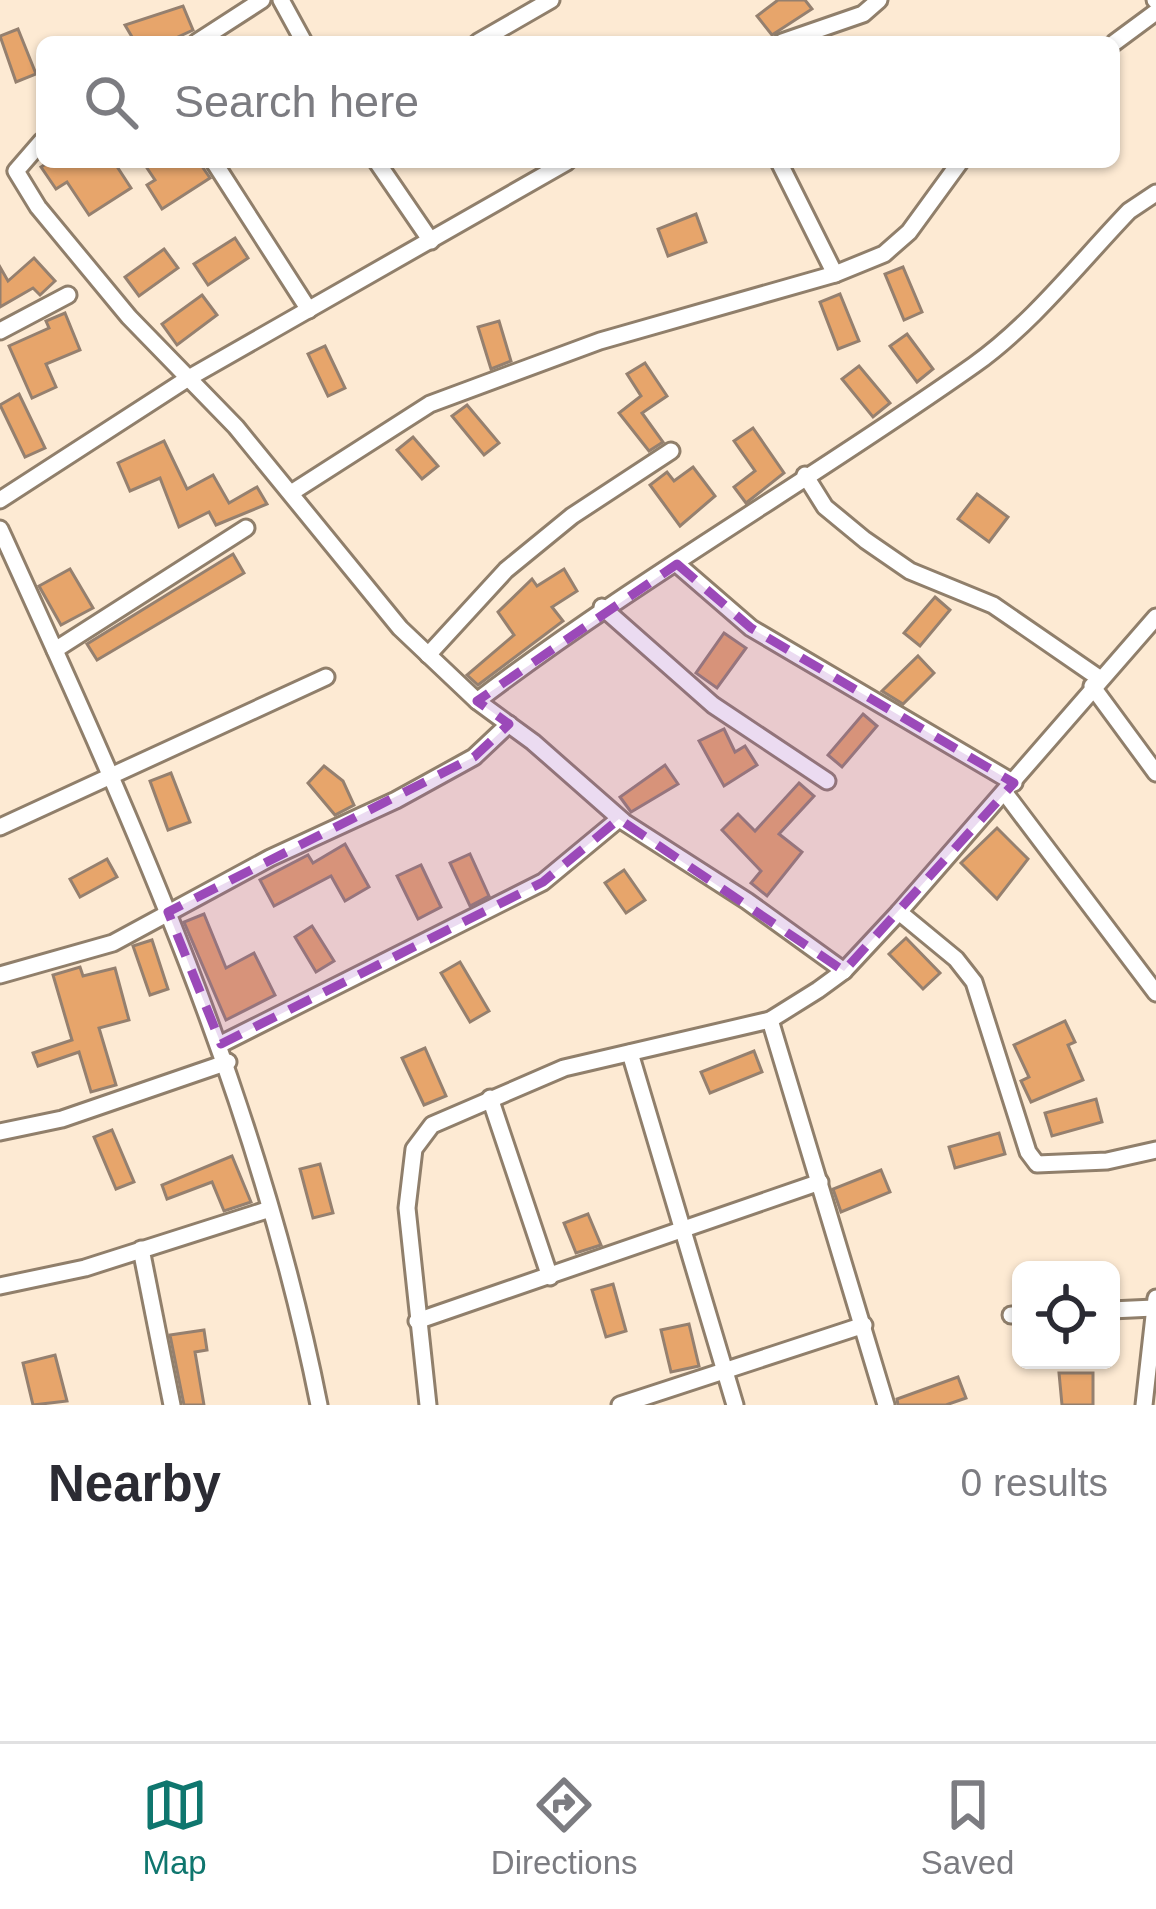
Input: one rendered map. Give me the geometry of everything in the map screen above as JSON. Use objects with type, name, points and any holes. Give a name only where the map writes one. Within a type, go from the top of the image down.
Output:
[{"type":"street","points":[[206,36],[262,0]]},
{"type":"street","points":[[281,0],[301,36]]},
{"type":"street","points":[[488,36],[551,0]]},
{"type":"street","points":[[799,36],[863,14],[879,0]]},
{"type":"street","points":[[1120,39],[1156,12]]},
{"type":"street","points":[[36,146],[17,163],[20,180],[130,317],[291,493],[400,628],[477,701],[620,819],[844,971]]},
{"type":"street","points":[[218,168],[309,310]]},
{"type":"street","points":[[381,168],[431,241]]},
{"type":"street","points":[[0,500],[188,379],[557,168]]},
{"type":"street","points":[[782,168],[835,274]]},
{"type":"street","points":[[291,493],[430,404],[600,341],[835,274],[884,254],[909,232],[956,168]]},
{"type":"street","points":[[477,701],[602,607],[676,564],[975,364],[1129,211],[1156,193]]},
{"type":"street","points":[[0,331],[68,295]]},
{"type":"street","points":[[428,655],[506,570],[572,516],[671,451]]},
{"type":"street","points":[[806,475],[825,507],[865,540],[910,571],[993,605],[1095,682],[1156,772]]},
{"type":"street","points":[[55,650],[246,528]]},
{"type":"street","points":[[0,529],[114,776],[228,1062],[319,1405]]},
{"type":"street","points":[[676,564],[752,628],[1010,788],[1156,993]]},
{"type":"street","points":[[602,607],[713,706],[827,782]]},
{"type":"street","points":[[428,1405],[407,1208],[414,1149],[432,1125],[564,1069],[770,1020],[844,971],[1156,617]]},
{"type":"street","points":[[0,827],[326,677]]},
{"type":"street","points":[[0,975],[113,943],[474,757],[509,724]]},
{"type":"street","points":[[221,1044],[542,881],[620,819]]},
{"type":"street","points":[[899,912],[956,959],[974,982],[1028,1152],[1037,1164],[1107,1161],[1156,1150]]},
{"type":"street","points":[[770,1020],[886,1405]]},
{"type":"street","points":[[630,1053],[735,1405]]},
{"type":"street","points":[[0,1132],[62,1119],[228,1062]]},
{"type":"street","points":[[490,1098],[550,1277]]},
{"type":"street","points":[[417,1321],[820,1182]]},
{"type":"street","points":[[0,1286],[270,1209]]},
{"type":"street","points":[[141,1249],[172,1405]]},
{"type":"street","points":[[1120,1309],[1155,1303],[1144,1405]]},
{"type":"street","points":[[620,1405],[864,1325]]},
{"type":"highlighted area","points":[[677,564],[751,628],[1014,783],[844,971],[619,819],[543,882],[221,1044],[168,912],[474,757],[509,724],[477,701]]},
{"type":"building","points":[[778,0],[805,0],[812,9],[772,35],[757,16]]},
{"type":"building","points":[[183,6],[193,30],[180,36],[131,36],[125,25]]},
{"type":"building","points":[[18,29],[36,74],[16,82],[0,36]]},
{"type":"building","points":[[42,168],[118,168],[131,188],[89,215],[67,182],[56,189]]},
{"type":"building","points":[[147,168],[203,168],[210,178],[162,209],[147,185],[155,180]]},
{"type":"building","points":[[696,214],[706,242],[668,256],[658,229]]},
{"type":"building","points":[[235,238],[248,258],[208,285],[194,264]]},
{"type":"building","points":[[164,249],[178,268],[139,296],[125,277]]},
{"type":"building","points":[[34,258],[55,281],[40,295],[33,288],[0,307],[0,267],[8,281]]},
{"type":"building","points":[[903,267],[922,312],[904,320],[885,274]]},
{"type":"building","points":[[840,294],[859,341],[838,349],[820,302]]},
{"type":"building","points":[[202,295],[217,315],[177,345],[162,324]]},
{"type":"building","points":[[65,313],[80,350],[46,364],[56,387],[32,398],[9,346],[49,328],[46,321]]},
{"type":"building","points":[[499,321],[511,361],[491,369],[478,327]]},
{"type":"building","points":[[907,334],[933,369],[917,382],[890,346]]},
{"type":"building","points":[[325,346],[345,388],[328,396],[308,354]]},
{"type":"building","points":[[645,363],[667,396],[642,413],[663,442],[649,451],[619,413],[641,396],[627,374]]},
{"type":"building","points":[[859,366],[890,403],[873,417],[842,379]]},
{"type":"building","points":[[19,394],[45,448],[25,457],[0,405]]},
{"type":"building","points":[[467,405],[499,443],[484,455],[452,416]]},
{"type":"building","points":[[753,428],[784,473],[746,503],[734,487],[755,471],[734,441]]},
{"type":"building","points":[[413,437],[438,466],[422,479],[397,450]]},
{"type":"building","points":[[164,441],[187,489],[213,475],[229,503],[257,487],[267,504],[216,525],[209,512],[179,527],[160,478],[130,491],[118,463]]},
{"type":"building","points":[[693,467],[715,496],[680,526],[650,485],[667,472],[674,481]]},
{"type":"building","points":[[977,494],[1008,517],[989,542],[958,519]]},
{"type":"building","points":[[233,554],[244,573],[97,660],[87,644]]},
{"type":"building","points":[[70,569],[93,608],[61,625],[39,586]]},
{"type":"building","points":[[564,569],[577,591],[552,607],[563,621],[478,685],[467,675],[514,635],[498,612],[532,579],[537,586]]},
{"type":"building","points":[[935,597],[950,610],[920,646],[904,633]]},
{"type":"building","points":[[724,633],[746,648],[717,688],[696,673]]},
{"type":"building","points":[[918,656],[934,673],[903,704],[882,691]]},
{"type":"building","points":[[863,714],[877,726],[842,767],[828,755]]},
{"type":"building","points":[[724,729],[735,752],[745,746],[757,765],[724,786],[699,741]]},
{"type":"building","points":[[665,765],[678,784],[631,812],[620,797]]},
{"type":"building","points":[[324,766],[343,781],[354,805],[335,815],[308,783]]},
{"type":"building","points":[[171,773],[190,822],[168,830],[150,781]]},
{"type":"building","points":[[799,783],[814,796],[779,834],[802,852],[767,896],[751,883],[761,871],[722,830],[738,814],[755,831]]},
{"type":"building","points":[[997,828],[1028,859],[997,899],[961,863]]},
{"type":"building","points":[[345,844],[369,887],[345,901],[331,876],[274,906],[260,880],[308,855],[313,863]]},
{"type":"building","points":[[470,854],[489,896],[470,906],[450,863]]},
{"type":"building","points":[[107,859],[117,877],[80,897],[70,879]]},
{"type":"building","points":[[421,865],[441,907],[418,919],[397,876]]},
{"type":"building","points":[[624,870],[645,900],[626,913],[605,883]]},
{"type":"building","points":[[204,914],[226,968],[254,953],[275,995],[226,1020],[184,922]]},
{"type":"building","points":[[312,926],[334,961],[316,972],[295,937]]},
{"type":"building","points":[[906,938],[940,973],[923,989],[889,954]]},
{"type":"building","points":[[152,940],[168,989],[150,995],[133,946]]},
{"type":"building","points":[[460,962],[489,1011],[470,1022],[441,973]]},
{"type":"building","points":[[80,967],[83,976],[115,968],[129,1020],[99,1028],[116,1085],[91,1092],[79,1052],[38,1066],[33,1053],[72,1040],[53,975]]},
{"type":"building","points":[[1065,1021],[1075,1042],[1068,1045],[1083,1080],[1031,1102],[1021,1081],[1029,1077],[1014,1045]]},
{"type":"building","points":[[425,1048],[446,1096],[424,1105],[402,1058]]},
{"type":"building","points":[[754,1051],[762,1072],[710,1093],[701,1072]]},
{"type":"building","points":[[1096,1099],[1102,1122],[1052,1136],[1045,1113]]},
{"type":"building","points":[[112,1130],[134,1182],[116,1189],[94,1137]]},
{"type":"building","points":[[999,1133],[1005,1154],[955,1168],[949,1147]]},
{"type":"building","points":[[232,1156],[251,1202],[224,1211],[212,1182],[167,1199],[162,1185]]},
{"type":"building","points":[[320,1164],[333,1213],[313,1218],[300,1169]]},
{"type":"building","points":[[881,1170],[890,1192],[841,1212],[833,1189]]},
{"type":"building","points":[[588,1214],[601,1245],[576,1253],[564,1223]]},
{"type":"building","points":[[613,1284],[626,1331],[606,1337],[592,1290]]},
{"type":"building","points":[[689,1324],[699,1366],[671,1372],[661,1330]]},
{"type":"building","points":[[204,1330],[207,1350],[195,1352],[204,1405],[184,1405],[170,1335]]},
{"type":"building","points":[[55,1355],[67,1401],[33,1405],[23,1363]]},
{"type":"building","points":[[1059,1373],[1093,1373],[1093,1405],[1062,1405]]},
{"type":"building","points":[[958,1377],[966,1398],[946,1405],[898,1405],[897,1399]]}]
